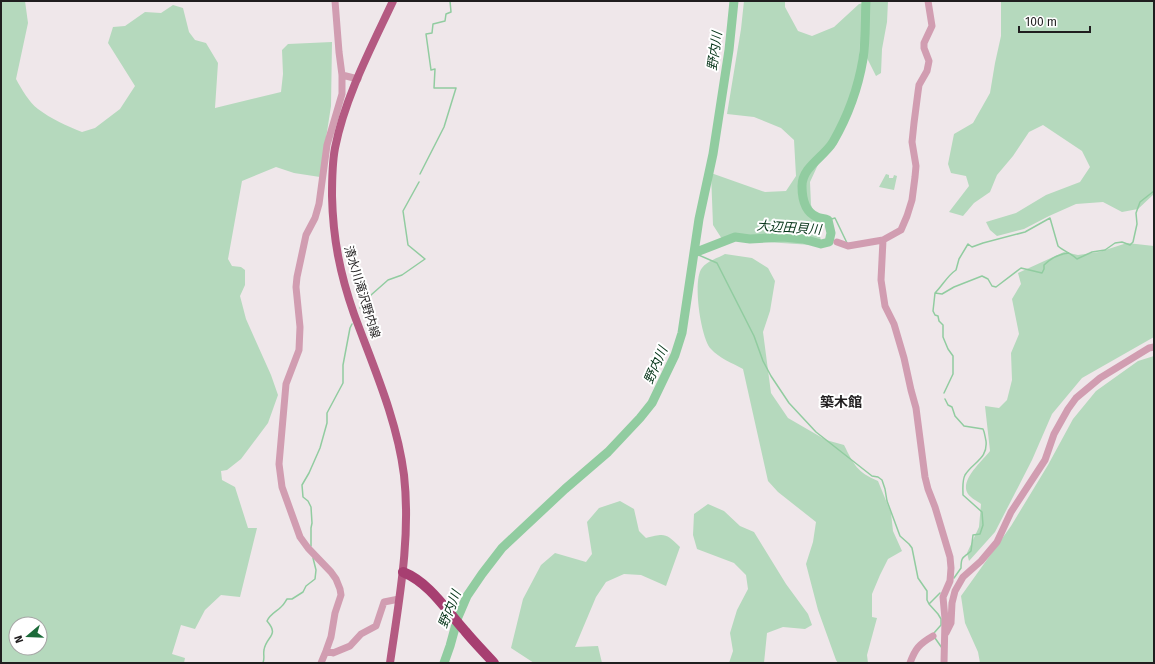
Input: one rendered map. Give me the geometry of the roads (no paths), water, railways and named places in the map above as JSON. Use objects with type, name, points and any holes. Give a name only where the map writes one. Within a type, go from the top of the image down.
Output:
[{"type":"highway","points":[[403,572],[420,581],[494,663]]},
{"type":"main road","name":"清水川滝沢野内線","points":[[390,663],[406,543],[404,474],[398,443],[384,394],[353,312],[335,245],[332,172],[335,148],[347,108],[392,1]]},
{"type":"street","points":[[320,663],[331,637],[335,613],[341,596],[340,589],[334,576],[300,537],[282,487],[279,464],[286,384],[299,350],[300,327],[296,287],[297,277],[306,235],[315,218],[319,204],[328,146],[342,94],[342,75],[335,1]]},
{"type":"street","points":[[837,242],[848,246],[883,240],[901,230],[908,216],[912,200],[916,166],[912,142],[918,92],[927,71],[929,60],[924,48],[924,43],[932,26],[928,1]]},
{"type":"street","points":[[342,75],[358,79]]},
{"type":"street","points":[[883,240],[881,280],[885,306],[894,324],[904,358],[916,408],[923,464],[928,489],[950,557],[950,581],[943,597],[945,634],[944,663]]},
{"type":"street","points":[[945,634],[951,623],[952,603],[955,591],[963,577],[997,542],[1011,512],[1045,460],[1054,434],[1076,398],[1100,378],[1149,348],[1154,347]]},
{"type":"street","points":[[326,651],[333,653],[350,646],[361,634],[376,626],[384,602],[399,599]]},
{"type":"street","points":[[910,663],[914,652],[922,642],[933,636]]},
{"type":"waterway","points":[[420,174],[444,127],[456,88],[434,88],[435,69],[431,70],[426,34],[432,33],[433,24],[445,21],[446,14],[451,12],[450,1]]},
{"type":"waterway","name":"野内川","points":[[444,663],[458,617],[467,596],[482,574],[502,548],[565,489],[608,452],[640,418],[652,403],[675,355],[682,333],[699,219],[713,154],[729,50],[734,1]]},
{"type":"waterway","name":"大辺田貝川","points":[[694,253],[735,237],[750,239],[783,237],[803,239],[821,244],[829,242],[831,233],[828,220],[818,218],[813,215],[805,204],[802,191],[803,179],[809,168],[833,142],[852,102],[863,59],[866,1]]},
{"type":"waterway","points":[[360,308],[371,295],[388,280],[402,275],[425,259],[408,245],[403,211],[419,182]]},
{"type":"waterway","points":[[944,393],[953,374],[953,356],[943,337],[943,325],[933,311],[935,293],[956,270],[959,259],[968,244],[972,247],[1025,232],[1050,218],[1058,246],[1077,259],[1092,252],[1105,250],[1115,243],[1122,242],[1130,245],[1133,242],[1137,224],[1136,213],[1140,202],[1154,191]]},
{"type":"waterway","points":[[828,220],[835,218],[847,243]]},
{"type":"waterway","points":[[694,253],[717,263],[754,336],[763,361],[789,403],[816,432],[872,476],[878,477],[882,480],[887,501],[900,536],[912,548],[918,578],[927,591],[927,600],[941,619],[941,625],[934,634]]},
{"type":"waterway","points":[[935,293],[942,294],[954,287],[982,276],[988,279],[992,286],[996,287],[1021,268],[1042,273],[1044,265],[1049,260],[1059,255],[1069,253]]},
{"type":"waterway","points":[[311,546],[311,507],[308,501],[303,497],[302,485],[320,448],[327,423],[327,413],[343,383],[343,365],[352,324]]},
{"type":"waterway","points":[[945,399],[948,405],[952,407],[955,416],[964,426],[983,429],[986,441],[985,452],[968,471],[963,480],[963,495],[982,512],[983,525],[980,534],[973,535],[971,551],[963,557],[961,568],[954,578]]},
{"type":"waterway","points":[[263,663],[265,645],[272,633],[271,626],[267,621],[287,599],[292,599],[303,592],[306,586],[315,579],[316,570],[313,558]]},
{"type":"waterway","points":[[929,604],[940,593]]},
{"type":"waterway","points":[[935,638],[942,648]]},
{"type":"district","name":"築木館","points":[[841,402]]}]
